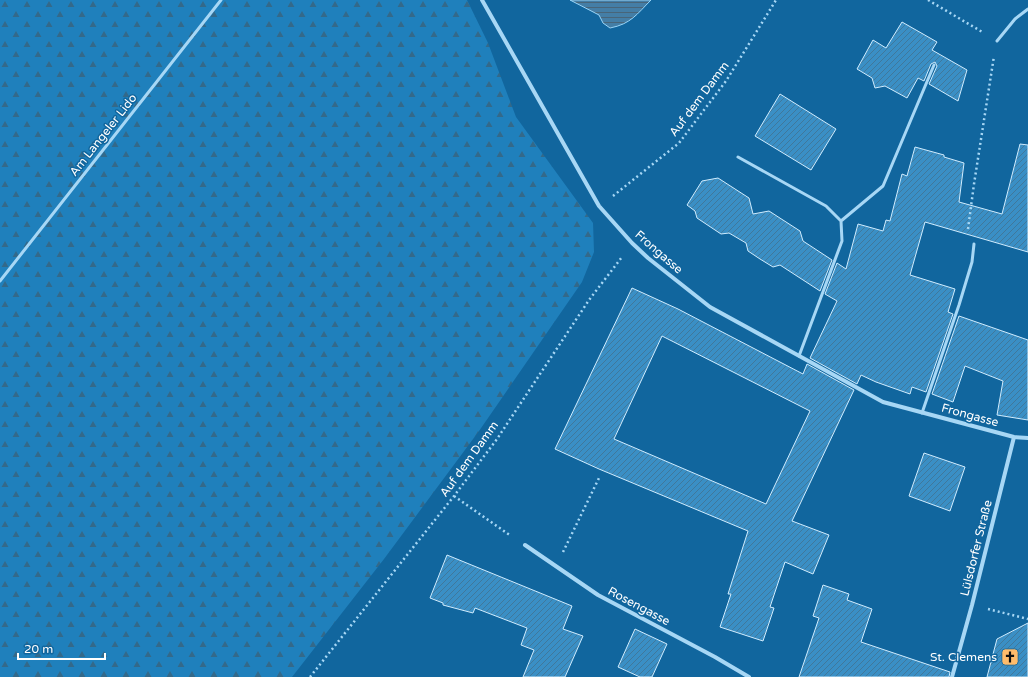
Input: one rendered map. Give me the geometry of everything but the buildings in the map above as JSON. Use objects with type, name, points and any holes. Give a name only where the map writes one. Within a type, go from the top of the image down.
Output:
[{"type":"street","name":"Frongasse","points":[[482,0],[599,206],[632,244],[710,307],[883,402],[1014,437]]},
{"type":"street","points":[[1014,437],[1028,438]]},
{"type":"street","name":"Lülsdorfer Straße","points":[[952,677],[972,606],[1014,437]]},
{"type":"street","name":"Rosengasse","points":[[525,545],[598,595],[715,657],[749,677]]},
{"type":"lane","name":"Am Langeler Lido","points":[[0,281],[221,0]]},
{"type":"lane","points":[[997,41],[1015,20],[1028,9]]},
{"type":"lane","points":[[841,221],[884,186],[934,65]]},
{"type":"lane","points":[[738,157],[826,206],[841,221],[842,241],[799,356]]},
{"type":"lane","name":"Frongasse","points":[[922,413],[959,305],[972,262],[974,244]]},
{"type":"path","name":"Auf dem Damm","points":[[599,206],[678,143],[726,81],[776,0]]},
{"type":"path","points":[[928,0],[997,41],[967,235],[974,244]]},
{"type":"path","name":"Auf dem Damm","points":[[310,677],[454,496],[497,438],[589,300],[632,244]]},
{"type":"path","points":[[556,566],[600,476]]},
{"type":"path","points":[[454,496],[525,545]]},
{"type":"path","points":[[972,606],[1028,619]]},
{"type":"green space","points":[[0,0],[467,0],[488,43],[516,117],[593,223],[594,252],[582,282],[479,431],[384,559],[292,677],[0,677]]},
{"type":"shaded area","points":[[570,0],[651,0],[629,21],[610,28],[603,23],[599,15]]},
{"type":"place","name":"St. Clemens","points":[[1010,657]]}]
